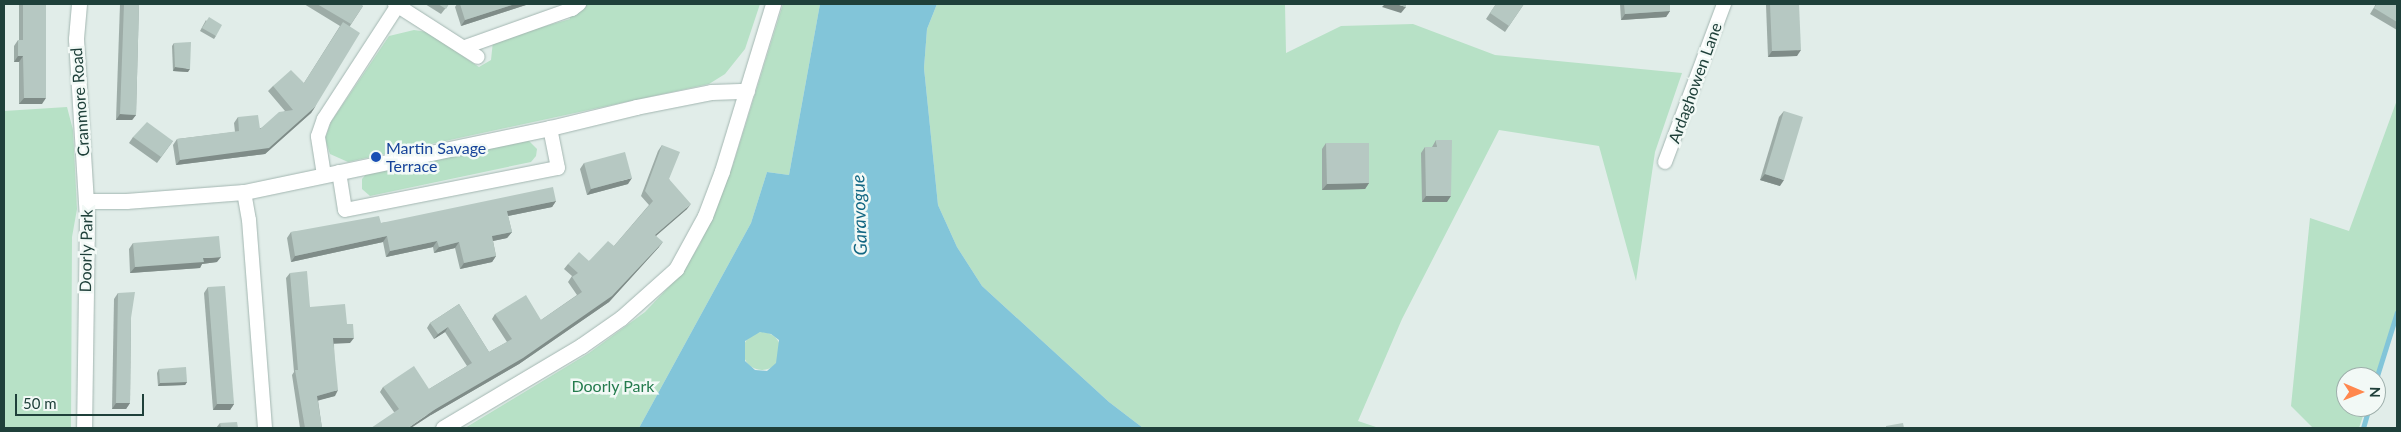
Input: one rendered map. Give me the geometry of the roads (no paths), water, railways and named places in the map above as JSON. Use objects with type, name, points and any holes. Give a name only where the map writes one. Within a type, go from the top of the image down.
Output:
[{"type":"street","name":"Cranmore Road","points":[[79,4],[76,39],[87,201]]},
{"type":"street","points":[[465,47],[572,9],[579,4]]},
{"type":"street","points":[[443,428],[581,346],[621,318],[676,269],[708,207],[747,91],[773,4]]},
{"type":"street","name":"Ardaghowen Lane","points":[[1666,162],[1724,4]]},
{"type":"street","points":[[478,57],[397,5],[324,118],[318,136],[345,210],[558,168],[550,128]]},
{"type":"street","name":"Doorly Park","points":[[84,428],[87,201],[244,192],[550,128],[701,94],[736,89],[747,91]]},
{"type":"street","points":[[244,192],[249,220],[265,428]]},
{"type":"water","name":"Garavogue","points":[[820,4],[937,4],[927,29],[924,68],[938,205],[957,247],[982,286],[1109,402],[1143,428],[639,428],[751,223],[767,172],[789,175]],"holes":[[[760,332],[771,334],[779,340],[776,363],[767,371],[755,370],[745,361],[745,341]]]},
{"type":"waterway","points":[[2380,367],[2397,312]]},
{"type":"waterway","points":[[2363,428],[2366,417]]},
{"type":"place","name":"Martin Savage Terrace","points":[[376,157]]}]
